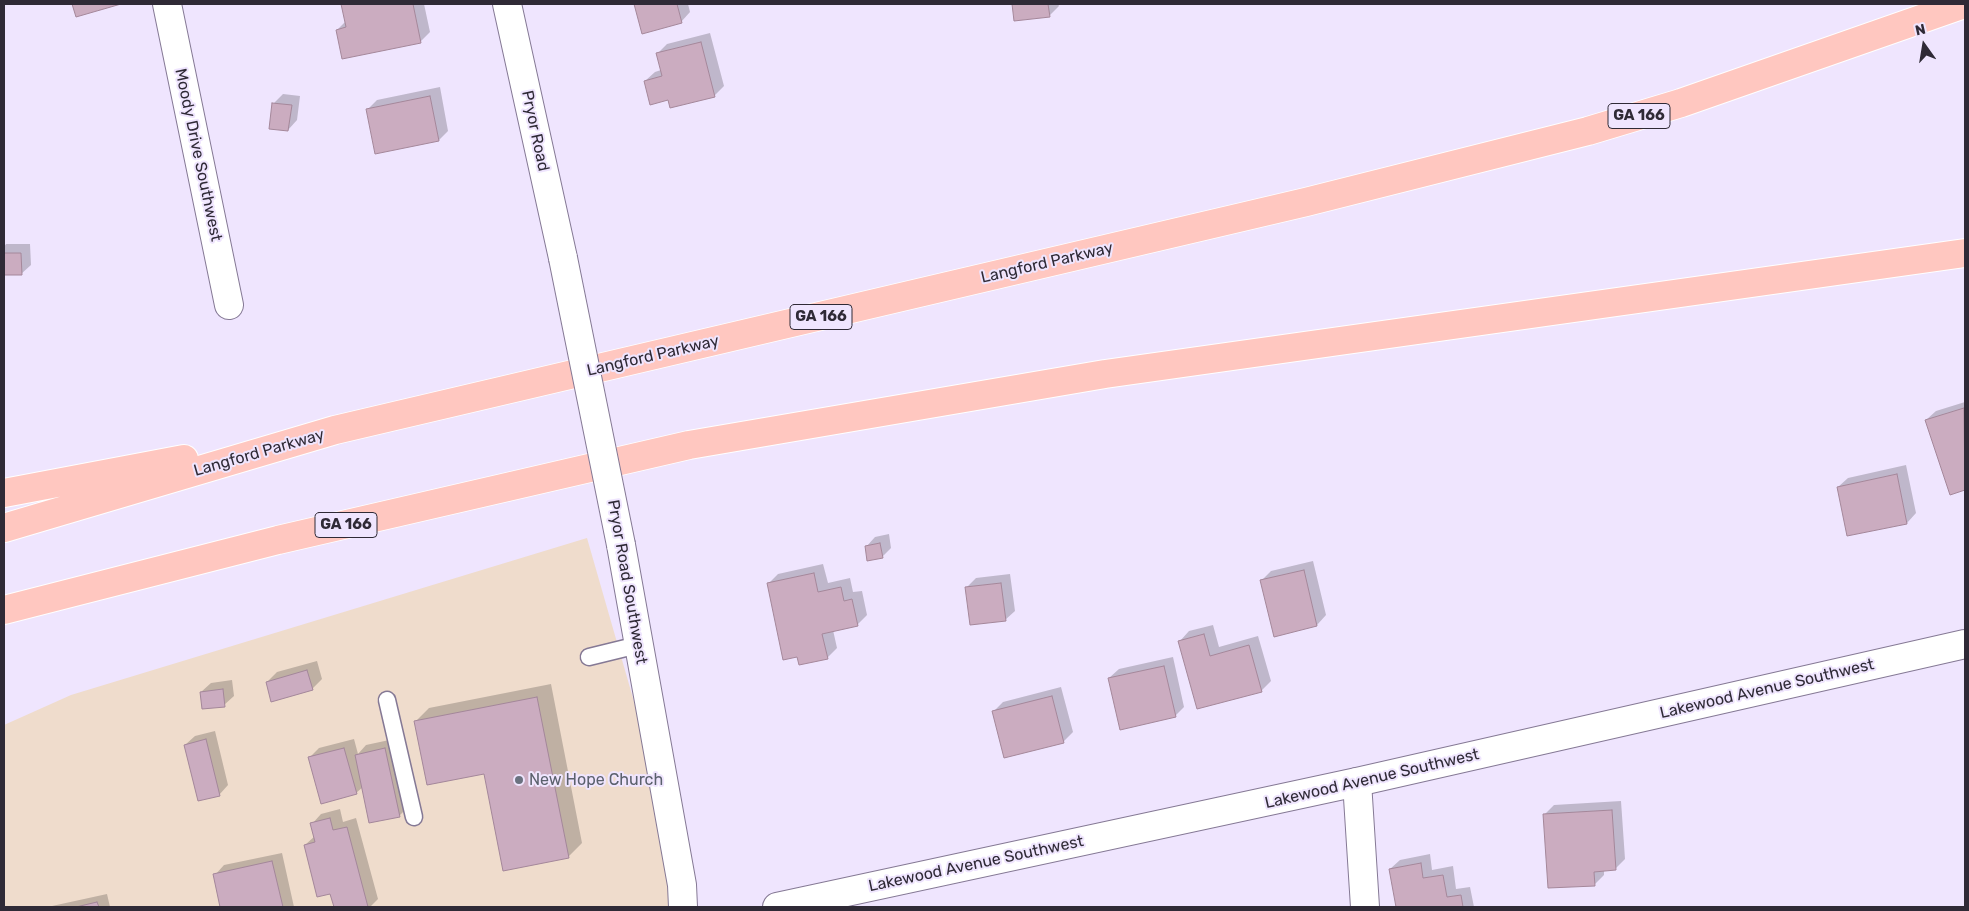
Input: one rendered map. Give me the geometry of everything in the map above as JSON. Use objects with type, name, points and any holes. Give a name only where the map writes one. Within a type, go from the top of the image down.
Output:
[{"type":"highway","name":"Langford Parkway","points":[[4,528],[335,430],[1306,202],[1579,133],[1662,109],[1964,4]]},
{"type":"highway","name":"GA 166","points":[[4,610],[278,540],[689,445],[1105,374],[1965,254]]},
{"type":"highway","points":[[4,493],[335,430]]},
{"type":"street","name":"Moody Drive Southwest","points":[[167,4],[229,305]]},
{"type":"street","name":"Pryor Road","points":[[507,4],[563,258]]},
{"type":"street","name":"Pryor Road Southwest","points":[[563,258],[621,545],[682,885],[684,907]]},
{"type":"street","name":"Lakewood Avenue Southwest","points":[[778,907],[1358,782],[1965,644]]},
{"type":"street","points":[[1358,782],[1365,907]]},
{"type":"lane","points":[[589,657],[638,645]]},
{"type":"lane","points":[[387,700],[414,817]]},
{"type":"shaded area","points":[[587,538],[693,907],[4,907],[4,725],[71,695]]},
{"type":"building","points":[[72,4],[121,4],[76,17]]},
{"type":"building","points":[[341,4],[413,4],[421,43],[342,59],[336,30],[346,27]]},
{"type":"building","points":[[634,4],[677,4],[682,23],[642,34]]},
{"type":"building","points":[[1012,4],[1048,4],[1050,17],[1014,21]]},
{"type":"building","points":[[701,42],[715,97],[670,108],[668,100],[650,105],[644,81],[662,76],[656,53]]},
{"type":"building","points":[[430,96],[439,141],[375,154],[366,109]]},
{"type":"building","points":[[272,103],[292,105],[288,131],[269,129]]},
{"type":"building","points":[[4,253],[21,253],[22,275],[4,275]]},
{"type":"building","points":[[1964,408],[1965,490],[1950,495],[1925,420]]},
{"type":"building","points":[[1897,474],[1907,524],[1847,536],[1837,487]]},
{"type":"building","points":[[880,543],[883,558],[867,561],[865,546]]},
{"type":"building","points":[[1304,570],[1317,626],[1274,637],[1260,580]]},
{"type":"building","points":[[814,573],[818,592],[841,587],[844,601],[852,599],[858,626],[822,634],[828,659],[799,665],[797,657],[783,660],[767,583]]},
{"type":"building","points":[[1001,583],[1006,621],[970,625],[965,587]]},
{"type":"building","points":[[1204,634],[1210,656],[1249,645],[1262,692],[1197,709],[1178,641]]},
{"type":"building","points":[[1164,666],[1176,717],[1120,730],[1108,678]]},
{"type":"building","points":[[307,670],[313,690],[271,702],[266,682]]},
{"type":"building","points":[[223,689],[225,707],[202,709],[200,692]]},
{"type":"building","points":[[1052,696],[1064,743],[1004,758],[992,711]]},
{"type":"building","name":"New Hope Church","points":[[537,697],[569,858],[503,871],[484,774],[427,785],[414,721]]},
{"type":"building","points":[[206,739],[220,796],[198,801],[184,745]]},
{"type":"building","points":[[344,748],[357,794],[321,804],[308,757]]},
{"type":"building","points":[[385,748],[400,817],[369,823],[355,755]]},
{"type":"building","points":[[1612,810],[1616,870],[1594,872],[1595,886],[1548,888],[1543,814]]},
{"type":"building","points":[[330,818],[333,830],[347,827],[368,907],[334,907],[330,894],[317,897],[304,845],[315,842],[310,823]]},
{"type":"building","points":[[272,861],[283,907],[220,907],[213,874]]},
{"type":"building","points":[[1421,863],[1423,878],[1443,875],[1447,897],[1461,895],[1463,907],[1396,907],[1389,869]]},
{"type":"building","points":[[97,902],[99,907],[76,907]]},
{"type":"place","name":"New Hope Church","points":[[519,780]]}]
